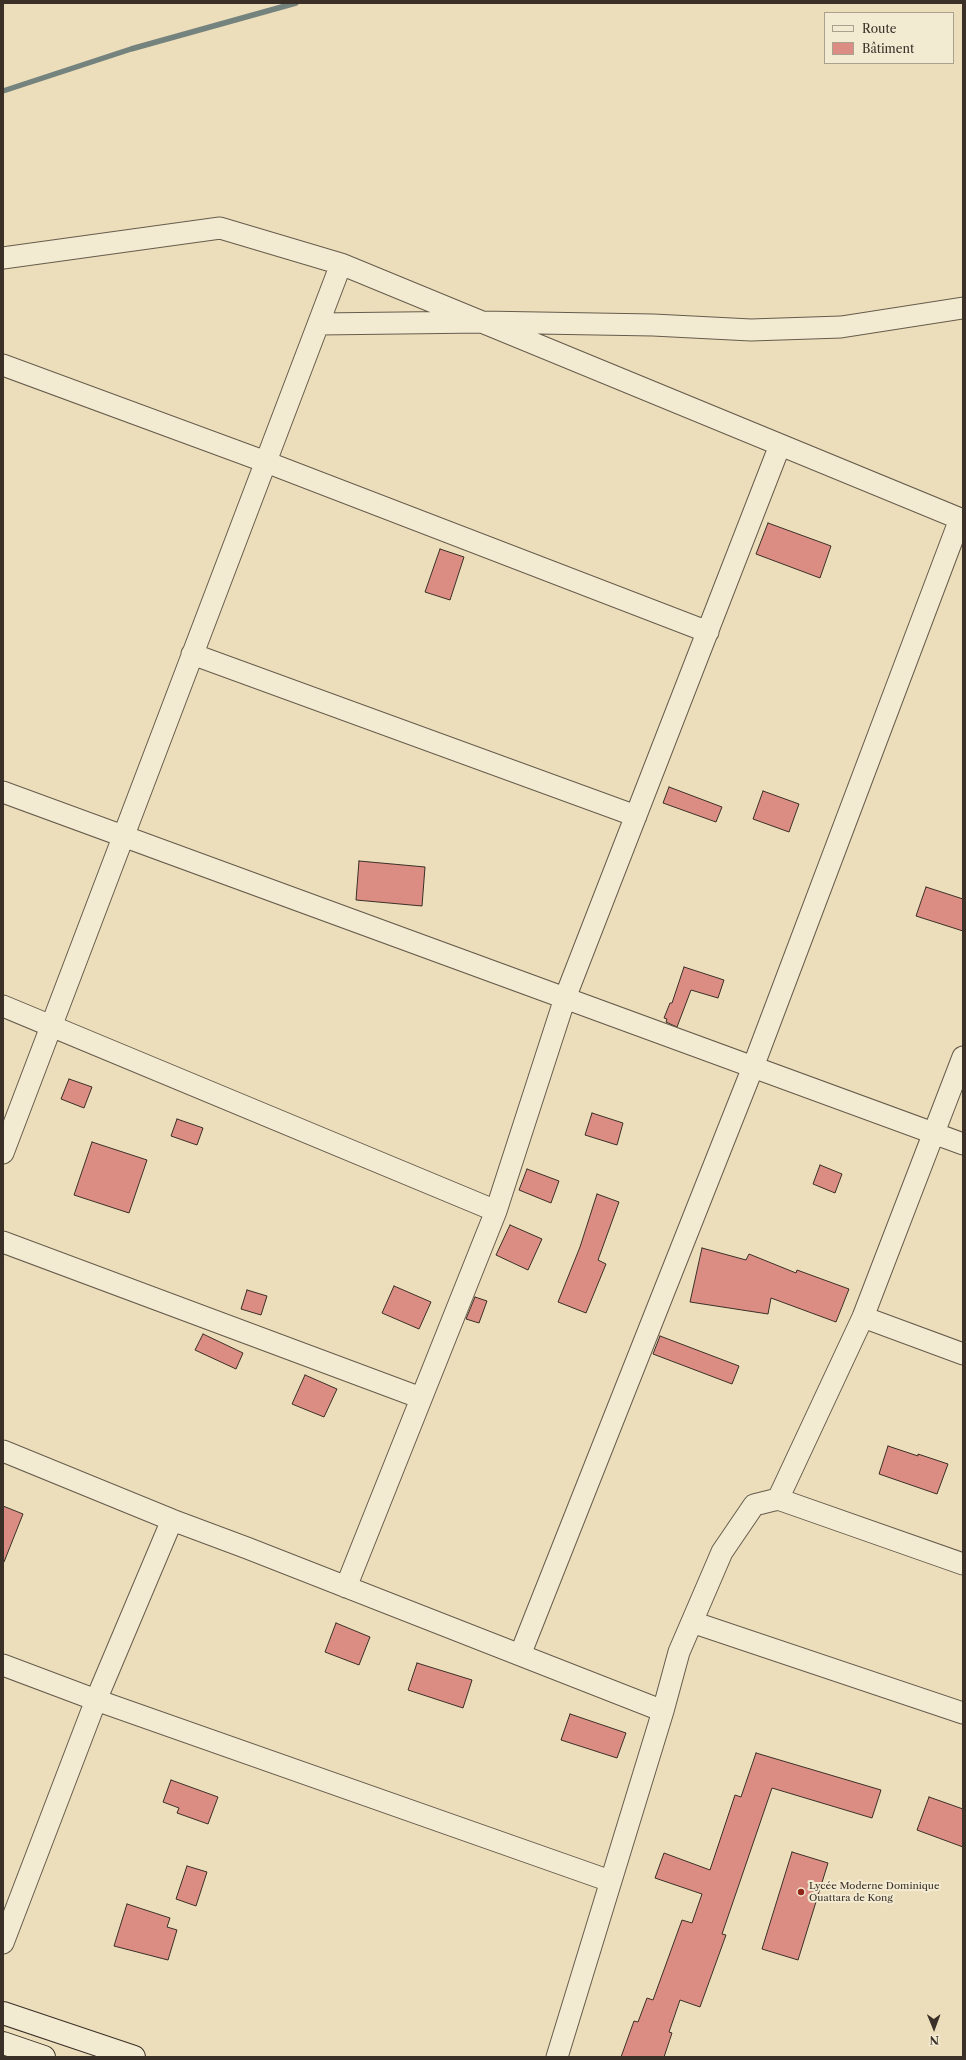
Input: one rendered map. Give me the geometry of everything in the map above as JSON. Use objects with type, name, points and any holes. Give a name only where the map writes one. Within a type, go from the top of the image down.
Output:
[{"type":"main road","points":[[3,2013],[134,2057]]},
{"type":"main road","points":[[3,2043],[44,2057]]},
{"type":"street","points":[[3,258],[220,228],[341,264],[962,519],[753,1067],[520,1655]]},
{"type":"street","points":[[3,1153],[50,1026],[341,264]]},
{"type":"street","points":[[319,324],[482,322],[653,325],[751,330],[841,327],[963,308]]},
{"type":"street","points":[[3,365],[266,462],[708,632]]},
{"type":"street","points":[[346,1587],[496,1211],[565,998],[780,445]]},
{"type":"street","points":[[192,654],[636,816]]},
{"type":"street","points":[[3,792],[963,1144]]},
{"type":"street","points":[[3,1006],[496,1211]]},
{"type":"street","points":[[778,1499],[863,1317],[963,1057]]},
{"type":"street","points":[[3,1242],[421,1398]]},
{"type":"street","points":[[863,1317],[963,1354]]},
{"type":"street","points":[[3,1452],[172,1520],[663,1711]]},
{"type":"street","points":[[557,2057],[663,1711],[679,1652],[722,1552],[754,1505],[778,1499],[963,1564]]},
{"type":"street","points":[[3,1943],[96,1700],[172,1520]]},
{"type":"street","points":[[692,1622],[963,1712]]},
{"type":"street","points":[[3,1665],[96,1700],[610,1881]]},
{"type":"building","points":[[768,523],[831,546],[820,578],[756,554]]},
{"type":"building","points":[[440,549],[464,557],[450,600],[425,592]]},
{"type":"building","points":[[669,787],[722,807],[716,822],[663,803]]},
{"type":"building","points":[[763,791],[799,804],[789,832],[753,819]]},
{"type":"building","points":[[359,861],[425,867],[422,906],[356,900]]},
{"type":"building","points":[[926,887],[963,899],[963,931],[916,916]]},
{"type":"building","points":[[684,967],[724,980],[718,998],[691,990],[677,1027],[666,1022],[667,1019],[664,1018],[670,1003],[672,1003]]},
{"type":"building","points":[[69,1079],[92,1087],[84,1108],[61,1099]]},
{"type":"building","points":[[592,1113],[623,1123],[617,1145],[585,1135]]},
{"type":"building","points":[[177,1119],[203,1128],[197,1145],[171,1136]]},
{"type":"building","points":[[92,1142],[147,1160],[129,1213],[74,1195]]},
{"type":"building","points":[[820,1165],[842,1174],[835,1193],[813,1184]]},
{"type":"building","points":[[527,1169],[559,1181],[551,1203],[519,1190]]},
{"type":"building","points":[[597,1194],[619,1202],[598,1260],[606,1264],[586,1313],[558,1302],[580,1247]]},
{"type":"building","points":[[510,1225],[542,1239],[528,1270],[496,1255]]},
{"type":"building","points":[[702,1248],[746,1260],[749,1254],[796,1273],[797,1270],[849,1289],[836,1322],[771,1298],[768,1314],[690,1302]]},
{"type":"building","points":[[394,1286],[431,1302],[419,1329],[382,1313]]},
{"type":"building","points":[[247,1290],[267,1296],[261,1315],[241,1309]]},
{"type":"building","points":[[475,1297],[487,1301],[479,1323],[466,1319]]},
{"type":"building","points":[[203,1334],[243,1353],[236,1369],[195,1350]]},
{"type":"building","points":[[660,1336],[739,1366],[732,1384],[653,1354]]},
{"type":"building","points":[[305,1375],[337,1389],[324,1417],[292,1404]]},
{"type":"building","points":[[888,1446],[948,1464],[937,1494],[879,1474]]},
{"type":"building","points":[[3,1506],[23,1514],[4,1562],[3,1562]]},
{"type":"building","points":[[336,1623],[370,1637],[359,1665],[325,1652]]},
{"type":"building","points":[[417,1663],[472,1680],[463,1708],[408,1690]]},
{"type":"building","points":[[570,1714],[626,1733],[617,1758],[561,1740]]},
{"type":"building","points":[[756,1753],[881,1790],[872,1818],[772,1788],[722,1934],[726,1935],[700,2007],[680,2000],[669,2032],[672,2033],[664,2057],[621,2057],[634,2021],[638,2022],[647,1998],[653,2000],[682,1920],[692,1923],[702,1894],[655,1878],[664,1853],[710,1870],[735,1795],[741,1797]]},
{"type":"building","points":[[171,1780],[218,1797],[208,1824],[177,1813],[179,1808],[163,1802]]},
{"type":"building","points":[[929,1797],[963,1809],[963,1847],[917,1830]]},
{"type":"building","points":[[792,1852],[828,1863],[798,1960],[762,1949]]},
{"type":"building","points":[[187,1866],[207,1872],[196,1906],[176,1899]]},
{"type":"building","points":[[127,1904],[170,1918],[167,1927],[177,1930],[168,1960],[114,1946]]},
{"type":"waterway","points":[[3,91],[131,49],[296,3]]},
{"type":"place","name":"Lycée Moderne Dominique Ouattara de Kong","points":[[801,1892]]}]
